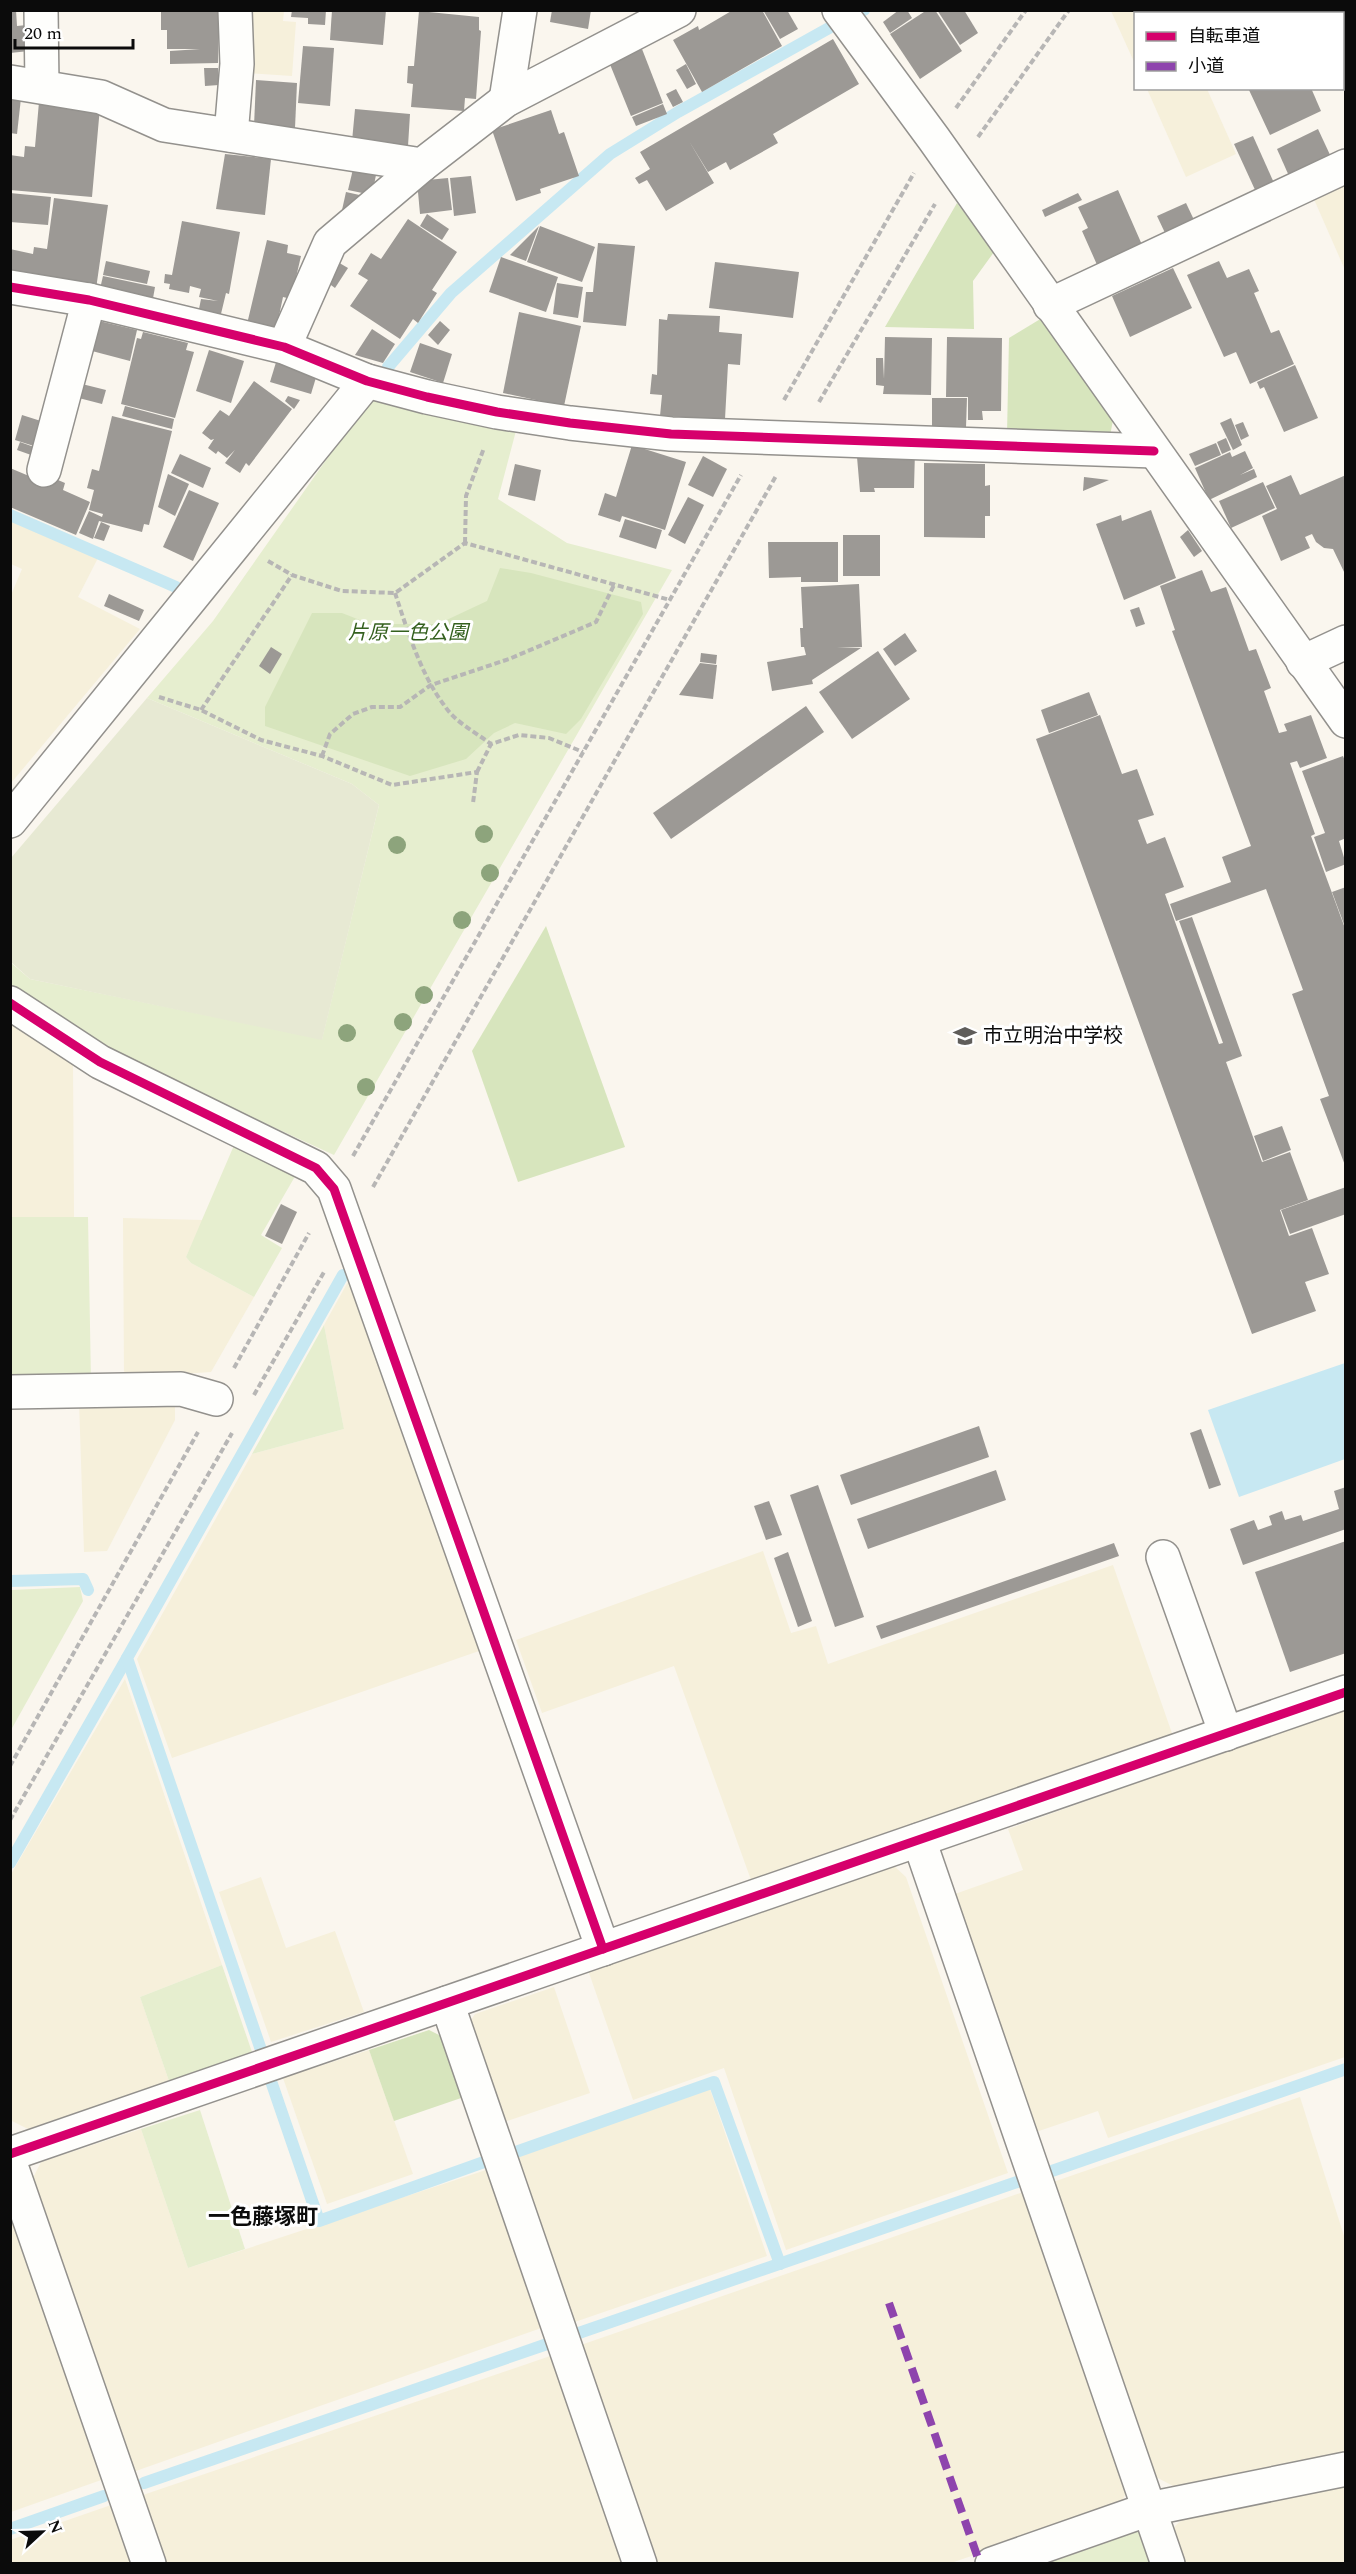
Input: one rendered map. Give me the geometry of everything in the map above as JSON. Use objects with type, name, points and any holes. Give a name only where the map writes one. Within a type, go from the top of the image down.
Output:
[{"type":"street","points":[[41,10],[26,84],[101,97],[164,125],[422,165]]},
{"type":"street","points":[[231,135],[237,64],[235,10]]},
{"type":"street","points":[[506,100],[520,10]]},
{"type":"street","points":[[284,347],[330,243],[422,165],[506,100],[679,10]]},
{"type":"street","points":[[839,10],[934,139],[1346,721]]},
{"type":"street","points":[[1050,305],[1346,166]]},
{"type":"street","points":[[10,287],[89,300],[284,347],[367,381],[497,412],[671,434],[1155,452]]},
{"type":"street","points":[[44,470],[89,300]]},
{"type":"street","points":[[10,821],[367,381]]},
{"type":"street","points":[[1303,662],[1346,642]]},
{"type":"street","points":[[10,1003],[100,1062],[316,1168],[334,1189],[603,1949]]},
{"type":"street","points":[[10,1392],[181,1389],[216,1399]]},
{"type":"street","points":[[1163,1557],[1226,1734]]},
{"type":"street","points":[[10,2154],[1346,1692]]},
{"type":"street","points":[[919,1840],[1168,2564]]},
{"type":"street","points":[[447,2003],[640,2564]]},
{"type":"street","points":[[10,2163],[149,2564]]},
{"type":"street","points":[[992,2564],[1149,2509],[1346,2469]]},
{"type":"path","points":[[10,1767],[334,1189],[934,139],[1026,10]]},
{"type":"path","points":[[254,1395],[797,438],[955,170],[1070,10]]},
{"type":"path","points":[[465,543],[466,496],[497,412]]},
{"type":"path","points":[[237,542],[291,575],[342,591],[395,593],[465,543]]},
{"type":"path","points":[[465,543],[670,600]]},
{"type":"path","points":[[201,710],[291,575]]},
{"type":"path","points":[[322,756],[330,734],[354,714],[372,707],[400,707],[431,685],[509,659],[596,622],[615,583]]},
{"type":"path","points":[[395,593],[431,685],[444,706],[455,718],[490,744]]},
{"type":"path","points":[[121,685],[201,710],[261,740],[322,756],[392,785],[477,772]]},
{"type":"path","points":[[473,803],[477,772],[490,744],[519,735],[549,738],[583,752]]},
{"type":"path","points":[[10,1820],[236,1426]]},
{"type":"shaded area","points":[[1241,10],[1242,12],[1134,12],[1134,62],[1111,11]]},
{"type":"shaded area","points":[[244,11],[284,11],[283,21],[296,22],[292,76],[245,73]]},
{"type":"shaded area","points":[[1147,90],[1207,90],[1236,154],[1186,177]]},
{"type":"shaded area","points":[[1345,183],[1345,270],[1313,197]]},
{"type":"shaded area","points":[[11,521],[98,558],[78,597],[140,629],[11,783],[11,595],[22,569],[11,564]]},
{"type":"shaded area","points":[[10,1022],[73,1062],[74,1217],[11,1217]]},
{"type":"shaded area","points":[[123,1218],[203,1220],[186,1257],[191,1263],[254,1297],[211,1372],[124,1378]]},
{"type":"shaded area","points":[[349,1280],[479,1651],[172,1758],[137,1659],[252,1454],[344,1429],[324,1325]]},
{"type":"shaded area","points":[[175,1397],[175,1420],[107,1551],[84,1552],[79,1401]]},
{"type":"shaded area","points":[[763,1551],[791,1633],[816,1626],[828,1664],[1113,1565],[1173,1736],[751,1880],[674,1666],[542,1713],[516,1640]]},
{"type":"shaded area","points":[[125,1679],[222,1965],[140,1997],[169,2081],[28,2129],[12,2121],[10,2116],[10,1876]]},
{"type":"shaded area","points":[[1345,1708],[1345,2057],[1108,2138],[1098,2111],[1033,2133],[952,1895],[1023,1870],[1008,1829]]},
{"type":"shaded area","points":[[892,1864],[906,1877],[1008,2173],[786,2250],[724,2068],[633,2100],[588,1970]]},
{"type":"shaded area","points":[[261,1877],[286,1948],[335,1931],[364,2012],[271,2042],[219,1892]]},
{"type":"shaded area","points":[[554,1987],[590,2093],[498,2124],[465,2029],[475,2014]]},
{"type":"shaded area","points":[[369,2050],[413,2174],[327,2204],[283,2078]]},
{"type":"shaded area","points":[[710,2089],[767,2256],[566,2325],[509,2159]]},
{"type":"shaded area","points":[[1300,2097],[1345,2239],[1345,2454],[1175,2487],[1154,2476],[1050,2183]]},
{"type":"shaded area","points":[[141,2129],[188,2268],[492,2168],[547,2326],[133,2472],[31,2182],[41,2162]]},
{"type":"shaded area","points":[[1032,2189],[1131,2483],[1120,2505],[951,2563],[649,2563],[575,2347]]},
{"type":"shaded area","points":[[10,2211],[104,2479],[11,2512],[10,2512]]},
{"type":"shaded area","points":[[556,2354],[628,2563],[163,2563],[140,2496]]},
{"type":"shaded area","points":[[1345,2485],[1345,2563],[1180,2563],[1172,2537],[1175,2526],[1182,2520]]},
{"type":"shaded area","points":[[114,2504],[135,2563],[11,2563],[10,2540]]},
{"type":"green space","points":[[957,203],[994,252],[973,281],[974,329],[885,327]]},
{"type":"green space","points":[[1042,318],[1113,420],[1109,441],[1007,434],[1009,338]]},
{"type":"green space","name":"片原一色公園","points":[[371,396],[517,427],[498,499],[567,543],[672,570],[334,1155],[110,1052],[11,987],[10,962],[30,979],[322,1039],[379,805],[352,784],[147,698],[213,621]]},
{"type":"green space","points":[[500,568],[531,573],[641,602],[643,614],[581,719],[566,734],[515,723],[494,733],[466,759],[410,776],[265,726],[265,707],[312,613],[342,613],[370,624],[438,624],[487,601]]},
{"type":"green space","points":[[147,698],[352,784],[379,805],[322,1040],[30,979],[11,962],[11,858]]},
{"type":"green space","points":[[546,926],[625,1147],[518,1182],[472,1051]]},
{"type":"green space","points":[[235,1143],[297,1173],[261,1235],[282,1248],[254,1297],[191,1263],[186,1257]]},
{"type":"green space","points":[[10,1217],[88,1217],[91,1380],[11,1381]]},
{"type":"green space","points":[[324,1325],[344,1429],[252,1454]]},
{"type":"green space","points":[[80,1587],[83,1601],[11,1730],[11,1590]]},
{"type":"green space","points":[[222,1965],[252,2052],[169,2081],[140,1997]]},
{"type":"green space","points":[[429,2030],[443,2037],[464,2097],[394,2121],[369,2050]]},
{"type":"green space","points":[[200,2110],[245,2249],[188,2268],[141,2129]]},
{"type":"green space","points":[[1133,2531],[1142,2533],[1158,2564],[1040,2564]]},
{"type":"water","points":[[1345,1363],[1345,1459],[1239,1497],[1208,1410]]},
{"type":"building","points":[[10,10],[16,10],[17,26],[27,25],[29,51],[10,53]]},
{"type":"building","points":[[161,10],[219,10],[218,63],[170,64],[170,51],[200,49],[167,49],[167,30],[161,30]]},
{"type":"building","points":[[292,10],[326,10],[325,25],[308,24],[308,18],[291,17]]},
{"type":"building","points":[[332,10],[386,10],[383,45],[330,40]]},
{"type":"building","points":[[552,10],[591,10],[588,29],[550,22]]},
{"type":"building","points":[[733,10],[762,10],[782,46],[702,92],[673,40],[698,26],[699,30]]},
{"type":"building","points":[[763,10],[787,10],[798,29],[780,39]]},
{"type":"building","points":[[899,10],[907,10],[912,18],[890,33],[883,22]]},
{"type":"building","points":[[927,10],[935,10],[962,51],[920,79],[890,34]]},
{"type":"building","points":[[937,10],[964,10],[978,33],[960,45]]},
{"type":"building","points":[[419,11],[479,17],[479,30],[481,31],[476,99],[465,98],[464,111],[411,107],[413,84],[407,83],[408,66],[414,66]]},
{"type":"building","points":[[833,39],[859,84],[773,134],[778,143],[730,170],[726,162],[708,172],[689,141],[714,183],[666,211],[647,180],[639,184],[635,178],[650,169],[640,152]]},
{"type":"building","points":[[303,46],[334,48],[330,106],[298,103]]},
{"type":"building","points":[[642,49],[663,103],[631,116],[609,62]]},
{"type":"building","points":[[686,64],[696,84],[687,89],[676,70]]},
{"type":"building","points":[[204,68],[218,68],[219,85],[205,86]]},
{"type":"building","points":[[256,80],[297,83],[295,128],[254,126]]},
{"type":"building","points":[[676,89],[683,102],[673,107],[666,94]]},
{"type":"building","points":[[1249,90],[1312,90],[1321,111],[1270,135]]},
{"type":"building","points":[[10,97],[21,98],[17,134],[10,133]]},
{"type":"building","points":[[39,102],[100,107],[92,197],[10,190],[10,155],[24,157],[25,146],[35,147]]},
{"type":"building","points":[[663,104],[667,114],[636,126],[632,117]]},
{"type":"building","points":[[355,109],[410,114],[408,146],[352,141]]},
{"type":"building","points":[[551,110],[559,134],[564,132],[579,176],[540,189],[541,193],[516,201],[492,130]]},
{"type":"building","points":[[1318,129],[1331,157],[1289,176],[1277,149]]},
{"type":"building","points":[[1253,136],[1274,183],[1256,192],[1234,144]]},
{"type":"building","points":[[225,154],[271,159],[265,215],[216,209]]},
{"type":"building","points":[[354,165],[377,170],[372,195],[348,190]]},
{"type":"building","points":[[471,176],[476,213],[454,216],[450,178]]},
{"type":"building","points":[[448,178],[452,210],[420,214],[417,181]]},
{"type":"building","points":[[1118,190],[1143,247],[1098,267],[1082,231],[1088,228],[1078,207]]},
{"type":"building","points":[[346,192],[364,196],[340,219]]},
{"type":"building","points":[[10,193],[51,197],[48,225],[10,222]]},
{"type":"building","points":[[1078,193],[1082,200],[1045,217],[1042,210]]},
{"type":"building","points":[[54,198],[108,205],[96,289],[10,277],[10,249],[33,254],[34,247],[47,249]]},
{"type":"building","points":[[1186,203],[1195,222],[1166,235],[1157,216]]},
{"type":"building","points":[[427,214],[449,229],[442,240],[420,226]]},
{"type":"building","points":[[408,219],[457,252],[432,290],[437,293],[418,323],[413,319],[400,339],[350,306],[368,280],[358,274],[371,253],[381,259]]},
{"type":"building","points":[[182,221],[240,232],[229,294],[226,293],[220,318],[198,314],[201,299],[218,301],[199,297],[201,289],[190,286],[189,293],[169,289],[170,284],[164,283],[165,274],[172,275]]},
{"type":"building","points":[[539,226],[526,261],[510,255]]},
{"type":"building","points":[[540,226],[595,247],[582,282],[527,262]]},
{"type":"building","points":[[267,240],[288,245],[287,253],[301,256],[291,299],[283,297],[276,330],[247,324]]},
{"type":"building","points":[[598,243],[635,246],[626,326],[583,322],[586,292],[593,292]]},
{"type":"building","points":[[501,257],[558,277],[546,312],[489,292]]},
{"type":"building","points":[[106,261],[150,271],[147,284],[103,275]]},
{"type":"building","points":[[336,261],[348,268],[335,288],[324,280]]},
{"type":"building","points":[[1219,261],[1227,278],[1249,269],[1259,291],[1254,293],[1271,333],[1279,330],[1294,364],[1250,384],[1236,352],[1224,357],[1187,275]]},
{"type":"building","points":[[715,262],[799,272],[793,318],[709,308]]},
{"type":"building","points":[[1173,268],[1192,308],[1130,337],[1112,296]]},
{"type":"building","points":[[103,276],[155,287],[152,304],[99,293]]},
{"type":"building","points":[[557,283],[583,287],[578,318],[553,314]]},
{"type":"building","points":[[519,312],[581,326],[564,406],[503,393]]},
{"type":"building","points":[[668,314],[720,316],[719,332],[742,334],[740,365],[728,364],[725,419],[660,416],[662,395],[650,394],[652,374],[657,375],[659,319],[667,320]]},
{"type":"building","points":[[99,321],[137,330],[130,361],[92,351]]},
{"type":"building","points":[[440,321],[450,330],[438,345],[428,335]]},
{"type":"building","points":[[372,329],[395,344],[383,363],[355,355]]},
{"type":"building","points":[[143,332],[188,343],[186,350],[194,352],[175,418],[121,404],[137,338],[141,339]]},
{"type":"building","points":[[885,337],[932,338],[931,395],[883,394],[884,386],[876,385],[876,358],[883,358],[884,379]]},
{"type":"building","points":[[947,337],[1002,338],[1001,411],[982,411],[983,420],[968,420],[968,397],[946,397]]},
{"type":"building","points":[[420,343],[452,354],[443,383],[410,372]]},
{"type":"building","points":[[209,350],[244,361],[231,403],[196,391]]},
{"type":"building","points":[[277,359],[318,371],[311,394],[270,382]]},
{"type":"building","points":[[1295,365],[1318,418],[1284,432],[1264,387],[1260,389],[1257,382]]},
{"type":"building","points":[[254,381],[292,409],[249,466],[246,463],[240,473],[225,463],[235,450],[227,458],[218,451],[216,454],[208,448],[214,439],[211,440],[202,433],[220,410],[229,416]]},
{"type":"building","points":[[78,383],[106,390],[102,404],[75,397]]},
{"type":"building","points":[[288,396],[300,400],[294,409],[285,401]]},
{"type":"building","points":[[932,398],[967,398],[966,427],[932,426]]},
{"type":"building","points":[[125,406],[174,419],[172,429],[122,416]]},
{"type":"building","points":[[22,415],[44,422],[37,447],[15,440]]},
{"type":"building","points":[[112,416],[172,431],[149,525],[144,524],[142,532],[99,521],[93,539],[79,533],[89,511],[102,517],[103,514],[89,510],[94,490],[87,488],[92,469],[99,471]]},
{"type":"building","points":[[1231,418],[1242,445],[1233,450],[1220,423]]},
{"type":"building","points":[[1243,422],[1249,436],[1241,440],[1235,425]]},
{"type":"building","points":[[1226,438],[1231,450],[1222,454],[1217,442]]},
{"type":"building","points":[[20,442],[37,448],[34,456],[17,450]]},
{"type":"building","points":[[1216,443],[1221,455],[1195,466],[1189,454]]},
{"type":"building","points":[[632,445],[686,462],[665,530],[622,516],[620,522],[598,515],[605,493],[616,497]]},
{"type":"building","points":[[860,451],[915,451],[914,488],[874,488],[875,492],[860,492],[857,457],[860,457]]},
{"type":"building","points":[[1245,451],[1253,468],[1240,475],[1254,469],[1257,477],[1209,500],[1195,468],[1230,452],[1232,457]]},
{"type":"building","points":[[180,454],[211,468],[203,488],[171,473]]},
{"type":"building","points":[[703,456],[727,469],[713,497],[688,485]]},
{"type":"building","points":[[924,463],[985,464],[985,486],[990,485],[990,516],[985,516],[985,538],[924,537]]},
{"type":"building","points":[[515,464],[541,470],[535,501],[508,495]]},
{"type":"building","points":[[10,468],[48,484],[51,477],[65,483],[63,490],[90,502],[76,535],[10,507]]},
{"type":"building","points":[[168,474],[189,484],[175,516],[158,507]]},
{"type":"building","points":[[1291,475],[1300,495],[1346,475],[1346,576],[1333,549],[1324,548],[1316,542],[1312,534],[1305,537],[1310,548],[1281,561],[1262,516],[1277,509],[1266,486]]},
{"type":"building","points":[[1084,477],[1109,480],[1083,491]]},
{"type":"building","points":[[1263,482],[1275,508],[1231,528],[1219,501]]},
{"type":"building","points":[[189,490],[219,503],[193,561],[163,547]]},
{"type":"building","points":[[688,497],[704,505],[685,544],[668,535]]},
{"type":"building","points":[[1151,510],[1176,578],[1124,600],[1096,524],[1121,515],[1122,521]]},
{"type":"building","points":[[625,519],[662,530],[656,549],[619,537]]},
{"type":"building","points":[[101,522],[110,526],[104,541],[94,538]]},
{"type":"building","points":[[1188,530],[1202,551],[1194,557],[1180,537]]},
{"type":"building","points":[[843,535],[880,535],[880,576],[843,576]]},
{"type":"building","points":[[768,542],[838,542],[838,582],[801,582],[801,577],[769,578]]},
{"type":"building","points":[[1202,570],[1211,592],[1226,587],[1249,651],[1256,649],[1271,688],[1264,691],[1279,733],[1287,731],[1284,724],[1311,715],[1327,758],[1300,768],[1297,761],[1290,763],[1315,834],[1311,836],[1346,931],[1346,1168],[1320,1099],[1329,1096],[1292,994],[1303,990],[1266,889],[1176,921],[1170,904],[1231,882],[1222,857],[1251,846],[1172,631],[1175,630],[1160,586]]},
{"type":"building","points":[[859,584],[862,647],[837,648],[861,648],[812,680],[813,684],[772,691],[767,662],[806,655],[804,647],[801,647],[800,628],[803,628],[801,587]]},
{"type":"building","points":[[109,594],[144,610],[139,621],[104,606]]},
{"type":"building","points":[[1139,607],[1145,624],[1136,627],[1130,610]]},
{"type":"building","points":[[905,633],[917,651],[895,666],[883,649]]},
{"type":"building","points":[[271,647],[282,654],[270,674],[259,666]]},
{"type":"building","points":[[878,651],[910,699],[852,739],[819,692]]},
{"type":"building","points":[[701,653],[717,655],[716,664],[700,662]]},
{"type":"building","points":[[700,663],[717,665],[713,699],[679,695]]},
{"type":"building","points":[[1089,692],[1098,715],[1049,733],[1041,710]]},
{"type":"building","points":[[806,706],[824,732],[671,839],[653,813]]},
{"type":"building","points":[[1100,715],[1122,774],[1137,769],[1154,815],[1138,820],[1147,844],[1165,837],[1184,887],[1165,894],[1219,1044],[1223,1043],[1179,921],[1192,917],[1242,1056],[1226,1062],[1262,1162],[1290,1152],[1308,1200],[1280,1210],[1289,1236],[1312,1228],[1329,1274],[1305,1282],[1316,1311],[1252,1334],[1036,739]]},
{"type":"building","points":[[1343,756],[1346,763],[1346,838],[1339,841],[1346,864],[1326,872],[1314,837],[1325,833],[1302,771]]},
{"type":"building","points":[[1346,887],[1346,927],[1345,927],[1332,892]]},
{"type":"building","points":[[1282,1126],[1291,1150],[1263,1161],[1254,1136]]},
{"type":"building","points":[[1346,1187],[1346,1214],[1290,1234],[1281,1210]]},
{"type":"building","points":[[281,1204],[297,1212],[282,1244],[265,1236]]},
{"type":"building","points":[[979,1426],[989,1457],[851,1505],[840,1475]]},
{"type":"building","points":[[1201,1429],[1221,1485],[1209,1489],[1190,1433]]},
{"type":"building","points":[[996,1470],[1006,1500],[868,1549],[857,1519]]},
{"type":"building","points":[[818,1485],[864,1617],[835,1627],[790,1495]]},
{"type":"building","points":[[1346,1487],[1346,1529],[1243,1565],[1230,1529],[1254,1520],[1258,1530],[1272,1525],[1269,1516],[1282,1511],[1285,1520],[1301,1515],[1303,1521],[1339,1509],[1334,1491]]},
{"type":"building","points":[[769,1501],[782,1535],[766,1540],[754,1506]]},
{"type":"building","points":[[1346,1541],[1346,1653],[1290,1672],[1255,1572]]},
{"type":"building","points":[[1114,1543],[1119,1556],[881,1639],[876,1626]]},
{"type":"building","points":[[788,1552],[812,1621],[798,1627],[774,1558]]},
{"type":"waterway","points":[[388,367],[451,293],[610,154],[678,112],[829,28]]},
{"type":"waterway","points":[[10,515],[176,587]]},
{"type":"waterway","points":[[260,2047],[127,1658],[343,1275]]},
{"type":"waterway","points":[[10,1581],[83,1579],[88,1590]]},
{"type":"waterway","points":[[10,1863],[127,1658]]},
{"type":"waterway","points":[[1049,2172],[1346,2069]]},
{"type":"waterway","points":[[513,2153],[714,2082],[780,2264]]},
{"type":"waterway","points":[[272,2084],[319,2221],[484,2162]]},
{"type":"waterway","points":[[573,2335],[1017,2182]]},
{"type":"waterway","points":[[144,2483],[550,2343]]},
{"type":"waterway","points":[[10,2529],[104,2496]]},
{"type":"marked path","points":[[889,2303],[980,2564]]},
{"type":"cycle path","points":[[10,287],[89,300],[284,347],[367,381],[427,397],[497,412],[570,423],[671,434],[1154,451]]},
{"type":"cycle path","points":[[10,1003],[100,1062],[316,1168],[334,1189],[603,1949]]},
{"type":"cycle path","points":[[10,2154],[1346,1692]]},
{"type":"place","name":"市立明治中学校","points":[[965,1036]]},
{"type":"district","name":"一色藤塚町","points":[[263,2217]]}]
